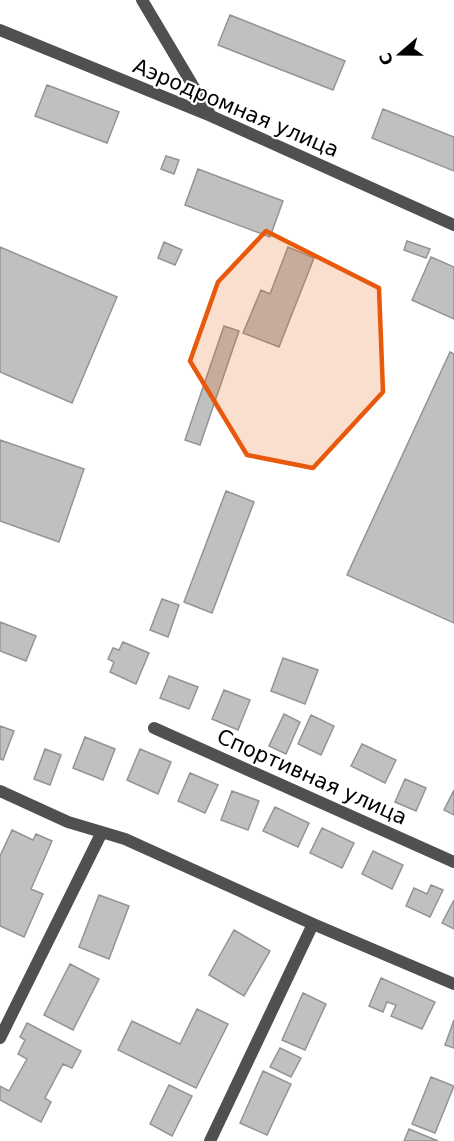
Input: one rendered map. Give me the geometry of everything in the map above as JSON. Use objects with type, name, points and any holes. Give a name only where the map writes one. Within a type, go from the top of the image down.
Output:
[{"type":"street","points":[[142,0],[211,116]]},
{"type":"street","name":"Аэродромная улица","points":[[0,30],[211,116],[454,225]]},
{"type":"street","name":"Спортивная улица","points":[[154,728],[454,862]]},
{"type":"street","points":[[0,791],[68,822],[125,839],[313,924],[454,984]]},
{"type":"street","points":[[0,1038],[102,832]]},
{"type":"street","points":[[210,1141],[313,924]]},
{"type":"highlighted area","points":[[266,231],[379,288],[383,392],[313,468],[247,455],[190,361],[218,282]]},
{"type":"building","points":[[230,15],[345,61],[333,90],[218,45]]},
{"type":"building","points":[[47,85],[119,112],[107,143],[35,116]]},
{"type":"building","points":[[383,109],[454,137],[454,171],[372,138]]},
{"type":"building","points":[[166,156],[179,160],[174,174],[161,169]]},
{"type":"building","points":[[198,169],[283,201],[270,237],[185,205]]},
{"type":"building","points":[[407,241],[430,249],[426,258],[404,250]]},
{"type":"building","points":[[164,242],[182,250],[175,265],[158,258]]},
{"type":"building","points":[[0,247],[117,297],[72,403],[0,372]]},
{"type":"building","points":[[288,247],[314,258],[279,347],[243,333],[261,290],[270,294]]},
{"type":"building","points":[[431,257],[454,267],[454,319],[412,300]]},
{"type":"building","points":[[224,326],[239,331],[200,445],[185,440]]},
{"type":"building","points":[[450,352],[454,354],[454,623],[347,575]]},
{"type":"building","points":[[0,440],[84,469],[59,542],[0,521]]},
{"type":"building","points":[[226,491],[254,502],[212,613],[184,602]]},
{"type":"building","points":[[162,599],[179,605],[168,637],[150,630]]},
{"type":"building","points":[[0,622],[36,636],[26,661],[0,651]]},
{"type":"building","points":[[123,642],[149,653],[136,684],[110,672],[114,662],[108,659],[113,648],[119,650]]},
{"type":"building","points":[[283,658],[318,670],[305,704],[271,691]]},
{"type":"building","points":[[169,676],[198,687],[189,709],[160,698]]},
{"type":"building","points":[[224,690],[250,700],[238,730],[212,719]]},
{"type":"building","points":[[284,714],[300,722],[286,754],[269,746]]},
{"type":"building","points":[[311,715],[334,726],[321,755],[298,744]]},
{"type":"building","points":[[0,726],[14,731],[3,760],[0,759]]},
{"type":"building","points":[[85,737],[115,749],[103,780],[73,768]]},
{"type":"building","points":[[362,744],[396,760],[385,783],[351,766]]},
{"type":"building","points":[[45,749],[61,755],[50,785],[34,779]]},
{"type":"building","points":[[140,749],[171,762],[158,794],[127,780]]},
{"type":"building","points":[[190,773],[218,785],[205,813],[178,801]]},
{"type":"building","points":[[405,779],[426,788],[416,811],[395,802]]},
{"type":"building","points":[[454,790],[454,815],[444,810]]},
{"type":"building","points":[[232,791],[259,801],[248,830],[221,820]]},
{"type":"building","points":[[275,807],[309,823],[298,847],[263,831]]},
{"type":"building","points":[[322,828],[354,843],[342,868],[310,853]]},
{"type":"building","points":[[12,830],[33,840],[36,834],[52,841],[31,889],[43,894],[24,937],[0,926],[0,856]]},
{"type":"building","points":[[373,851],[403,865],[392,889],[362,874]]},
{"type":"building","points":[[431,885],[443,890],[430,917],[406,906],[414,888],[427,894]]},
{"type":"building","points":[[99,895],[129,906],[109,959],[79,947]]},
{"type":"building","points":[[454,900],[454,929],[442,923]]},
{"type":"building","points":[[234,930],[270,951],[244,996],[209,975]]},
{"type":"building","points":[[70,964],[99,979],[73,1030],[44,1015]]},
{"type":"building","points":[[381,978],[435,1002],[422,1029],[391,1016],[396,1005],[387,1002],[383,1012],[369,1006]]},
{"type":"building","points":[[303,993],[326,1004],[305,1050],[282,1040]]},
{"type":"building","points":[[197,1009],[228,1024],[196,1088],[118,1050],[132,1021],[180,1044]]},
{"type":"building","points":[[454,1020],[454,1048],[445,1045]]},
{"type":"building","points":[[27,1023],[81,1051],[72,1068],[63,1064],[45,1098],[51,1102],[41,1122],[0,1100],[0,1086],[9,1091],[27,1059],[18,1054],[25,1040],[20,1037]]},
{"type":"building","points":[[280,1048],[301,1058],[291,1077],[270,1067]]},
{"type":"building","points":[[263,1071],[291,1084],[267,1135],[240,1123]]},
{"type":"building","points":[[431,1077],[454,1086],[435,1133],[412,1124]]},
{"type":"building","points":[[169,1085],[192,1096],[172,1136],[150,1124]]},
{"type":"building","points":[[409,1129],[438,1141],[404,1141]]}]
